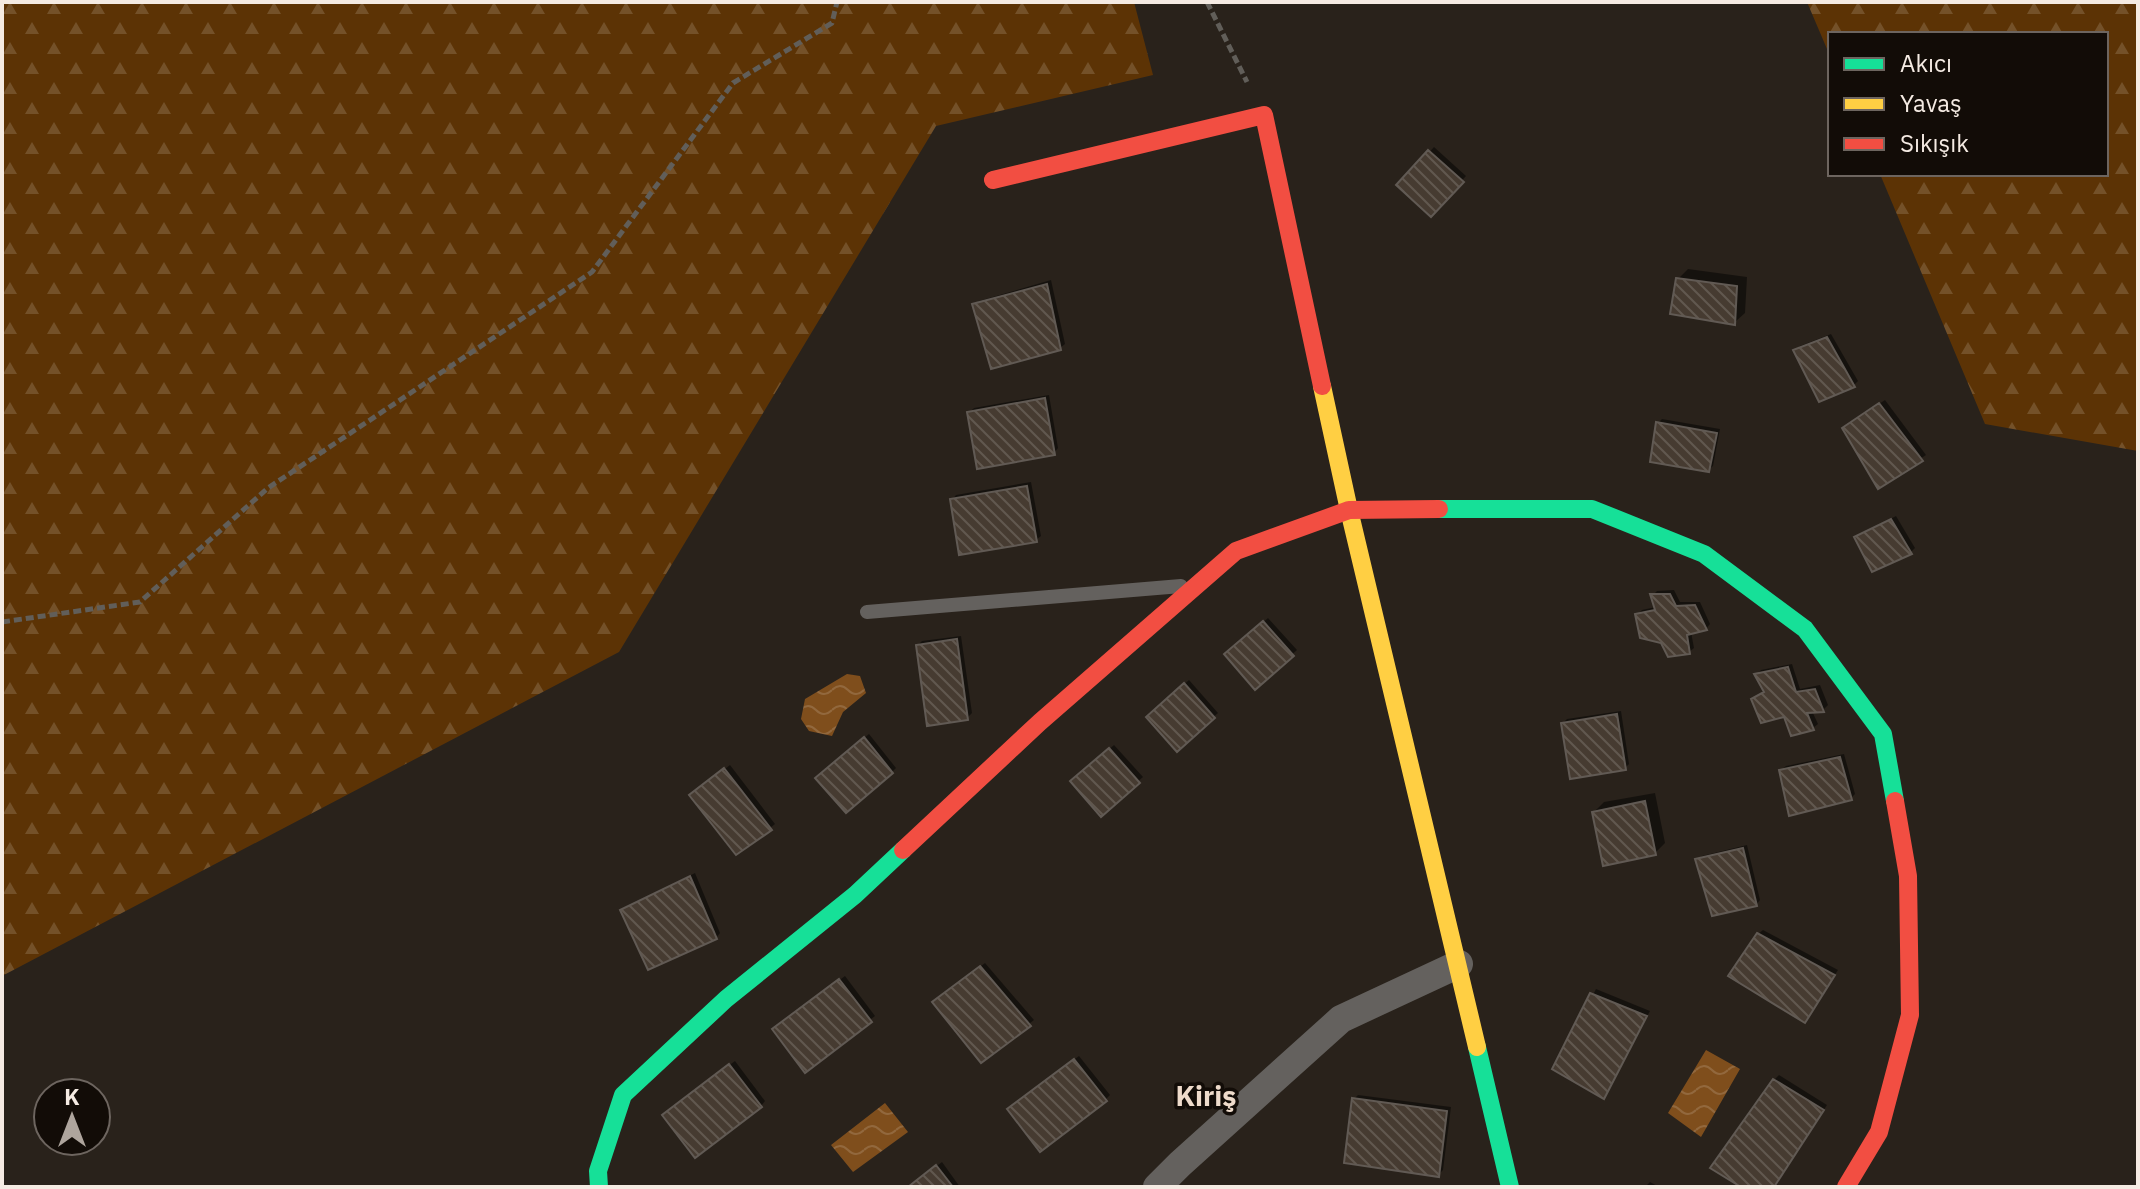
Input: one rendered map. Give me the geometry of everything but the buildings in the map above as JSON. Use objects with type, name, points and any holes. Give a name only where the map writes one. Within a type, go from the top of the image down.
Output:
[{"type":"street","points":[[993,180],[1264,115],[1349,510],[1510,1187]]},
{"type":"street","points":[[599,1187],[598,1171],[623,1095],[726,999],[855,895],[1040,722],[1236,551],[1349,510],[1592,509],[1704,554],[1805,629],[1883,734],[1908,876],[1910,1015],[1879,1132],[1846,1187]]},
{"type":"street","points":[[1157,1187],[1341,1019],[1459,964]]},
{"type":"lane","points":[[867,612],[1197,585]]},
{"type":"path","points":[[2,622],[140,602],[268,488],[592,272],[733,83],[832,23],[837,2]]},
{"type":"path","points":[[1207,2],[1264,115]]},
{"type":"green space","points":[[2,2],[1134,2],[1153,75],[936,126],[619,652],[2,976]]},
{"type":"green space","points":[[1807,2],[2138,2],[2138,451],[1985,424],[1881,176],[2108,176],[2108,32],[1828,32],[1828,51]]},
{"type":"water","points":[[847,674],[860,676],[866,693],[843,712],[832,736],[809,731],[801,719],[805,699]]},
{"type":"water","points":[[1706,1050],[1740,1069],[1701,1137],[1668,1113]]},
{"type":"water","points":[[885,1103],[908,1132],[853,1172],[831,1145]]},
{"type":"traffic: fast","points":[[1439,509],[1592,509],[1704,554],[1805,629],[1883,734],[1895,801]]},
{"type":"traffic: fast","points":[[599,1187],[598,1171],[623,1095],[726,999],[855,895],[903,850]]},
{"type":"traffic: fast","points":[[1477,1047],[1510,1187]]},
{"type":"traffic: slow","points":[[1322,386],[1477,1047]]},
{"type":"traffic: jam","points":[[993,180],[1264,115],[1322,386]]},
{"type":"traffic: jam","points":[[903,850],[1040,722],[1236,551],[1349,510],[1439,509]]},
{"type":"traffic: jam","points":[[1846,1187],[1879,1132],[1910,1015],[1908,876],[1895,801]]},
{"type":"district","name":"Kiriş","points":[[1206,1096]]}]
